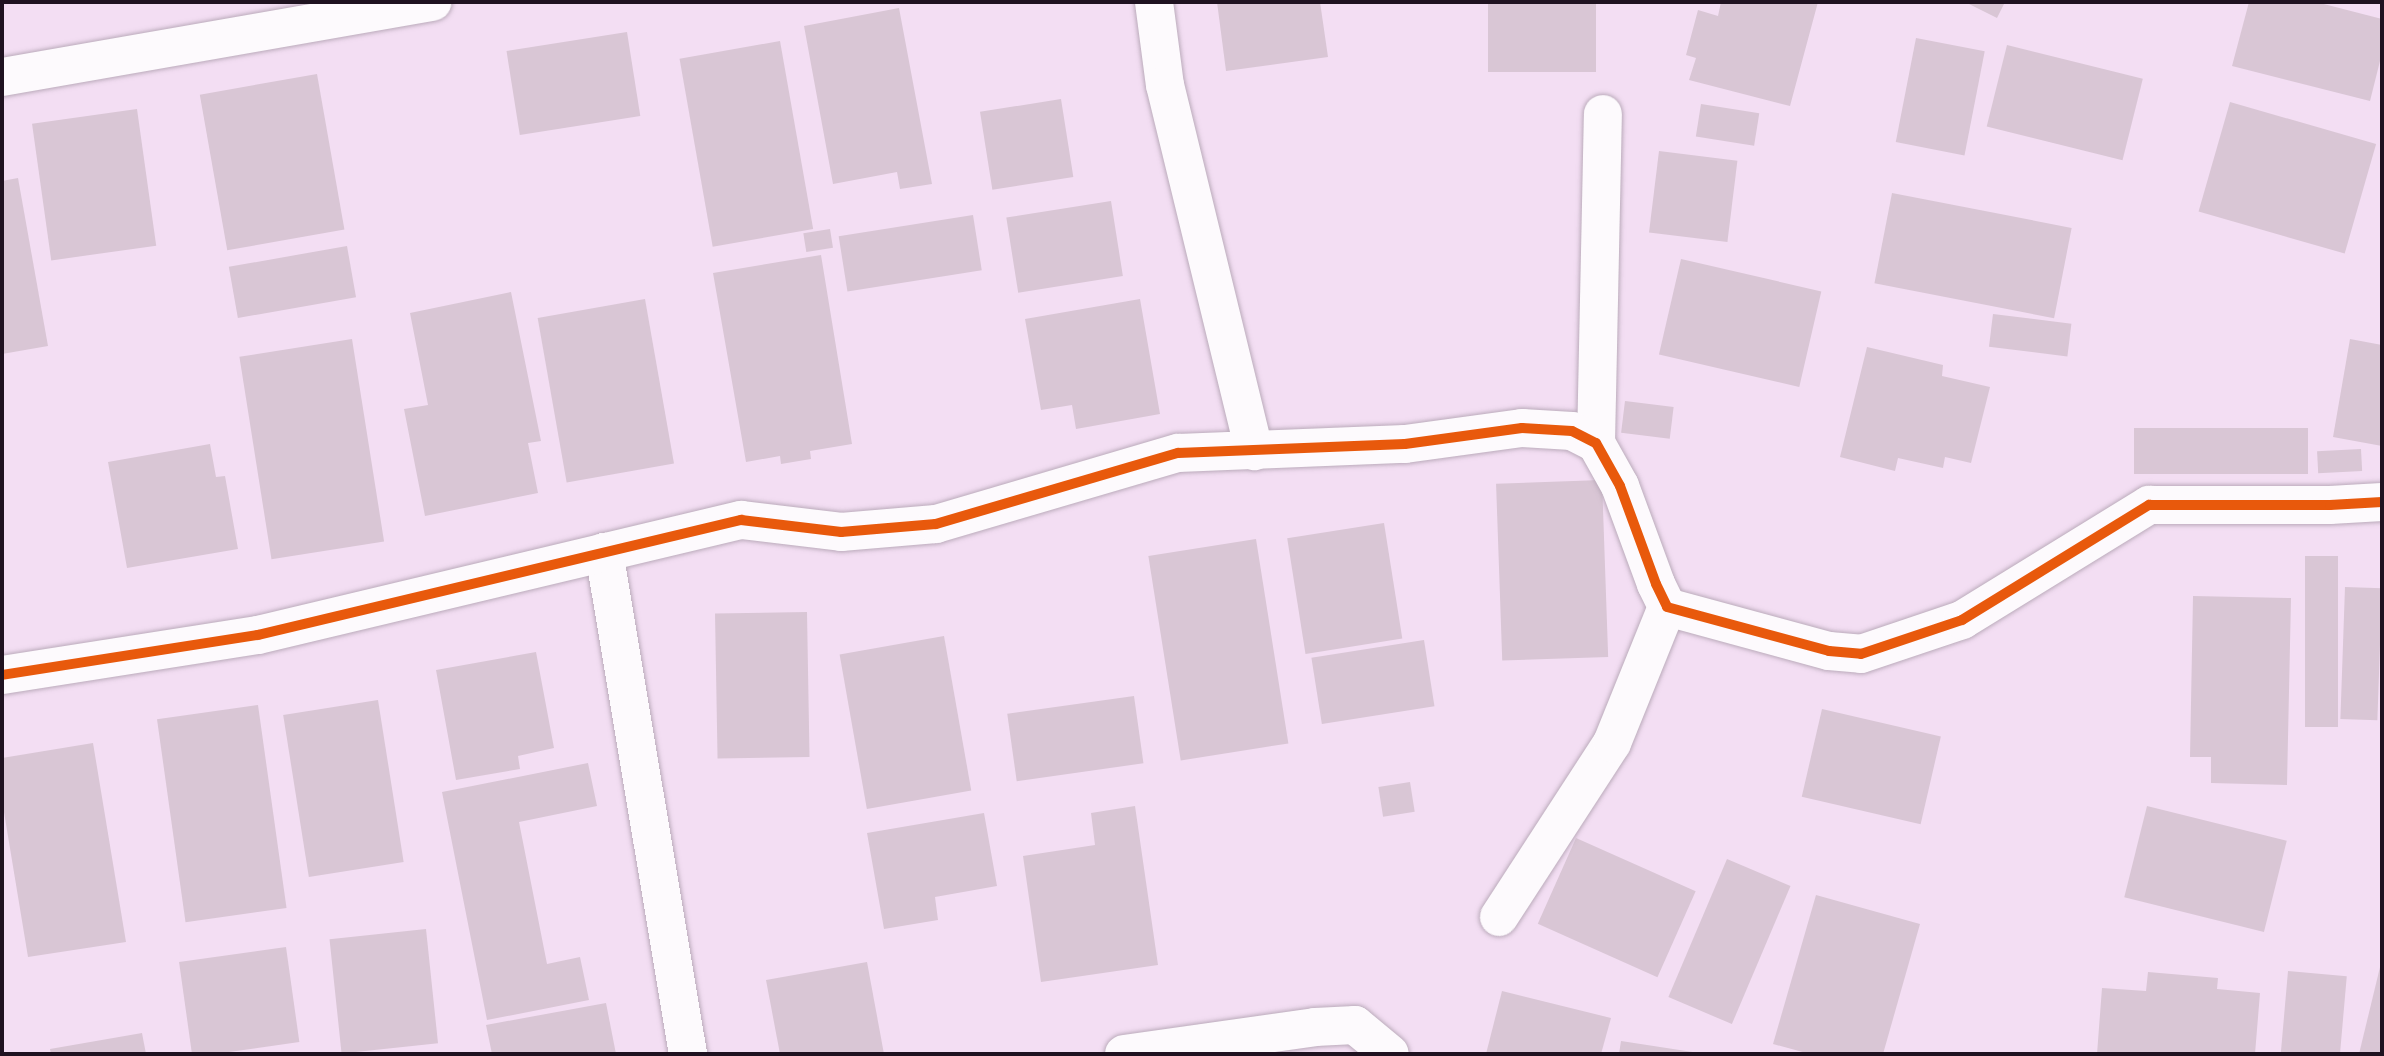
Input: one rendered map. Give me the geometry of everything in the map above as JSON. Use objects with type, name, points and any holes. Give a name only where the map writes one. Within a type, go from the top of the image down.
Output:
[{"type":"street","points":[[2,77],[433,2]]},
{"type":"street","points":[[1154,2],[1165,85],[1254,451]]},
{"type":"street","points":[[1499,917],[1612,743],[1667,607],[1620,486],[1596,443],[1603,114]]},
{"type":"street","points":[[2,675],[258,635],[741,520],[841,532],[936,524],[1178,453],[1405,444],[1522,428],[1572,431],[1596,443]]},
{"type":"street","points":[[1667,607],[1829,651],[1861,654],[1962,620],[2149,505],[2330,505],[2382,502]]},
{"type":"street","points":[[604,552],[688,1054]]},
{"type":"street","points":[[1125,1054],[1315,1027],[1355,1025],[1390,1054]]},
{"type":"building","points":[[1217,2],[1320,2],[1328,57],[1226,71]]},
{"type":"building","points":[[1488,2],[1596,2],[1596,72],[1488,72]]},
{"type":"building","points":[[1721,2],[1818,2],[1790,106],[1689,80],[1696,58],[1686,55],[1698,10],[1718,16]]},
{"type":"building","points":[[1965,2],[2005,2],[1997,18]]},
{"type":"building","points":[[2249,2],[2316,2],[2382,19],[2382,53],[2370,101],[2232,66]]},
{"type":"building","points":[[899,8],[932,184],[900,189],[897,172],[833,184],[804,26]]},
{"type":"building","points":[[627,32],[640,116],[520,135],[507,51]]},
{"type":"building","points":[[1916,38],[1985,51],[1964,155],[1896,142]]},
{"type":"building","points":[[780,41],[813,229],[713,247],[680,59]]},
{"type":"building","points":[[2007,45],[2143,79],[2123,160],[1987,127]]},
{"type":"building","points":[[317,74],[344,230],[227,250],[200,95]]},
{"type":"building","points":[[1061,99],[1073,177],[992,190],[980,112]]},
{"type":"building","points":[[2230,102],[2376,144],[2345,253],[2199,212]]},
{"type":"building","points":[[1701,104],[1759,113],[1754,146],[1696,137]]},
{"type":"building","points":[[137,109],[156,246],[51,260],[32,124]]},
{"type":"building","points":[[1659,151],[1737,161],[1727,242],[1649,232]]},
{"type":"building","points":[[18,178],[48,346],[2,354],[2,181]]},
{"type":"building","points":[[1892,193],[2072,228],[2054,318],[1874,283]]},
{"type":"building","points":[[1111,201],[1123,276],[1018,293],[1006,218]]},
{"type":"building","points":[[973,215],[982,270],[847,292],[839,236]]},
{"type":"building","points":[[830,229],[833,248],[806,252],[803,233]]},
{"type":"building","points":[[347,246],[356,297],[238,318],[229,267]]},
{"type":"building","points":[[821,255],[852,444],[810,451],[811,459],[781,464],[780,456],[746,462],[713,273]]},
{"type":"building","points":[[1681,259],[1821,291],[1799,387],[1659,354]]},
{"type":"building","points":[[511,292],[541,441],[528,443],[538,493],[425,516],[404,409],[428,405],[410,313]]},
{"type":"building","points":[[645,299],[674,463],[567,482],[538,318]]},
{"type":"building","points":[[1140,299],[1160,414],[1076,429],[1072,405],[1041,410],[1025,319]]},
{"type":"building","points":[[1993,314],[2071,324],[2067,356],[1989,347]]},
{"type":"building","points":[[352,339],[384,541],[271,559],[239,357]]},
{"type":"building","points":[[2350,339],[2382,345],[2382,446],[2333,437]]},
{"type":"building","points":[[1867,347],[1943,365],[1942,376],[1990,387],[1971,463],[1945,457],[1943,468],[1898,458],[1895,471],[1840,457]]},
{"type":"building","points":[[1625,401],[1674,407],[1670,439],[1621,433]]},
{"type":"building","points":[[2134,428],[2308,428],[2308,474],[2134,474]]},
{"type":"building","points":[[210,444],[216,477],[225,476],[238,549],[127,568],[108,462]]},
{"type":"building","points":[[2361,449],[2362,471],[2318,473],[2317,451]]},
{"type":"building","points":[[1602,480],[1608,657],[1502,661],[1496,484]]},
{"type":"building","points":[[1384,523],[1402,639],[1306,654],[1287,538]]},
{"type":"building","points":[[1256,539],[1288,743],[1181,761],[1148,556]]},
{"type":"building","points":[[2305,556],[2338,556],[2338,727],[2305,727]]},
{"type":"building","points":[[2345,587],[2382,588],[2377,720],[2340,719]]},
{"type":"building","points":[[2193,596],[2291,598],[2287,785],[2211,783],[2211,757],[2190,757]]},
{"type":"building","points":[[807,612],[810,757],[718,759],[715,614]]},
{"type":"building","points":[[944,636],[971,791],[867,809],[840,654]]},
{"type":"building","points":[[1424,640],[1434,706],[1322,724],[1311,658]]},
{"type":"building","points":[[536,652],[554,748],[518,756],[520,769],[456,780],[436,670]]},
{"type":"building","points":[[1134,696],[1143,763],[1017,781],[1007,714]]},
{"type":"building","points":[[378,700],[404,862],[309,877],[283,715]]},
{"type":"building","points":[[258,705],[287,908],[186,922],[157,719]]},
{"type":"building","points":[[1822,709],[1941,736],[1921,824],[1802,797]]},
{"type":"building","points":[[93,743],[126,942],[28,957],[2,800],[2,758]]},
{"type":"building","points":[[588,763],[597,806],[519,822],[547,964],[580,957],[589,1000],[487,1020],[442,792]]},
{"type":"building","points":[[1410,782],[1415,812],[1383,817],[1378,787]]},
{"type":"building","points":[[1135,806],[1158,965],[1041,982],[1023,856],[1095,845],[1091,813]]},
{"type":"building","points":[[2147,806],[2287,841],[2264,932],[2124,897]]},
{"type":"building","points":[[984,813],[997,886],[935,897],[938,920],[884,929],[867,833]]},
{"type":"building","points":[[1576,838],[1696,891],[1657,977],[1538,924]]},
{"type":"building","points":[[1727,859],[1791,886],[1732,1024],[1668,997]]},
{"type":"building","points":[[1816,895],[1920,924],[1883,1054],[1810,1054],[1773,1044]]},
{"type":"building","points":[[426,929],[438,1043],[342,1054],[330,939]]},
{"type":"building","points":[[286,947],[299,1042],[214,1054],[192,1054],[179,962]]},
{"type":"building","points":[[867,962],[884,1054],[780,1054],[766,980]]},
{"type":"building","points":[[2381,963],[2382,1054],[2359,1054]]},
{"type":"building","points":[[2288,971],[2347,976],[2340,1054],[2281,1054]]},
{"type":"building","points":[[2148,972],[2218,978],[2217,989],[2260,993],[2255,1054],[2097,1054],[2102,988],[2146,991]]},
{"type":"building","points":[[1502,991],[1611,1018],[1601,1054],[1486,1054]]},
{"type":"building","points":[[606,1003],[616,1054],[492,1054],[486,1025]]},
{"type":"building","points":[[142,1033],[146,1054],[51,1054],[50,1049]]},
{"type":"building","points":[[1621,1041],[1699,1053],[1699,1054],[1619,1054]]},
{"type":"cycle path","points":[[2,675],[258,635],[741,520],[841,532],[936,524],[1178,453],[1405,444],[1522,428],[1572,431],[1596,443],[1620,486],[1667,607],[1829,651],[1861,654],[1962,620],[2149,505],[2330,505],[2382,502]]}]
